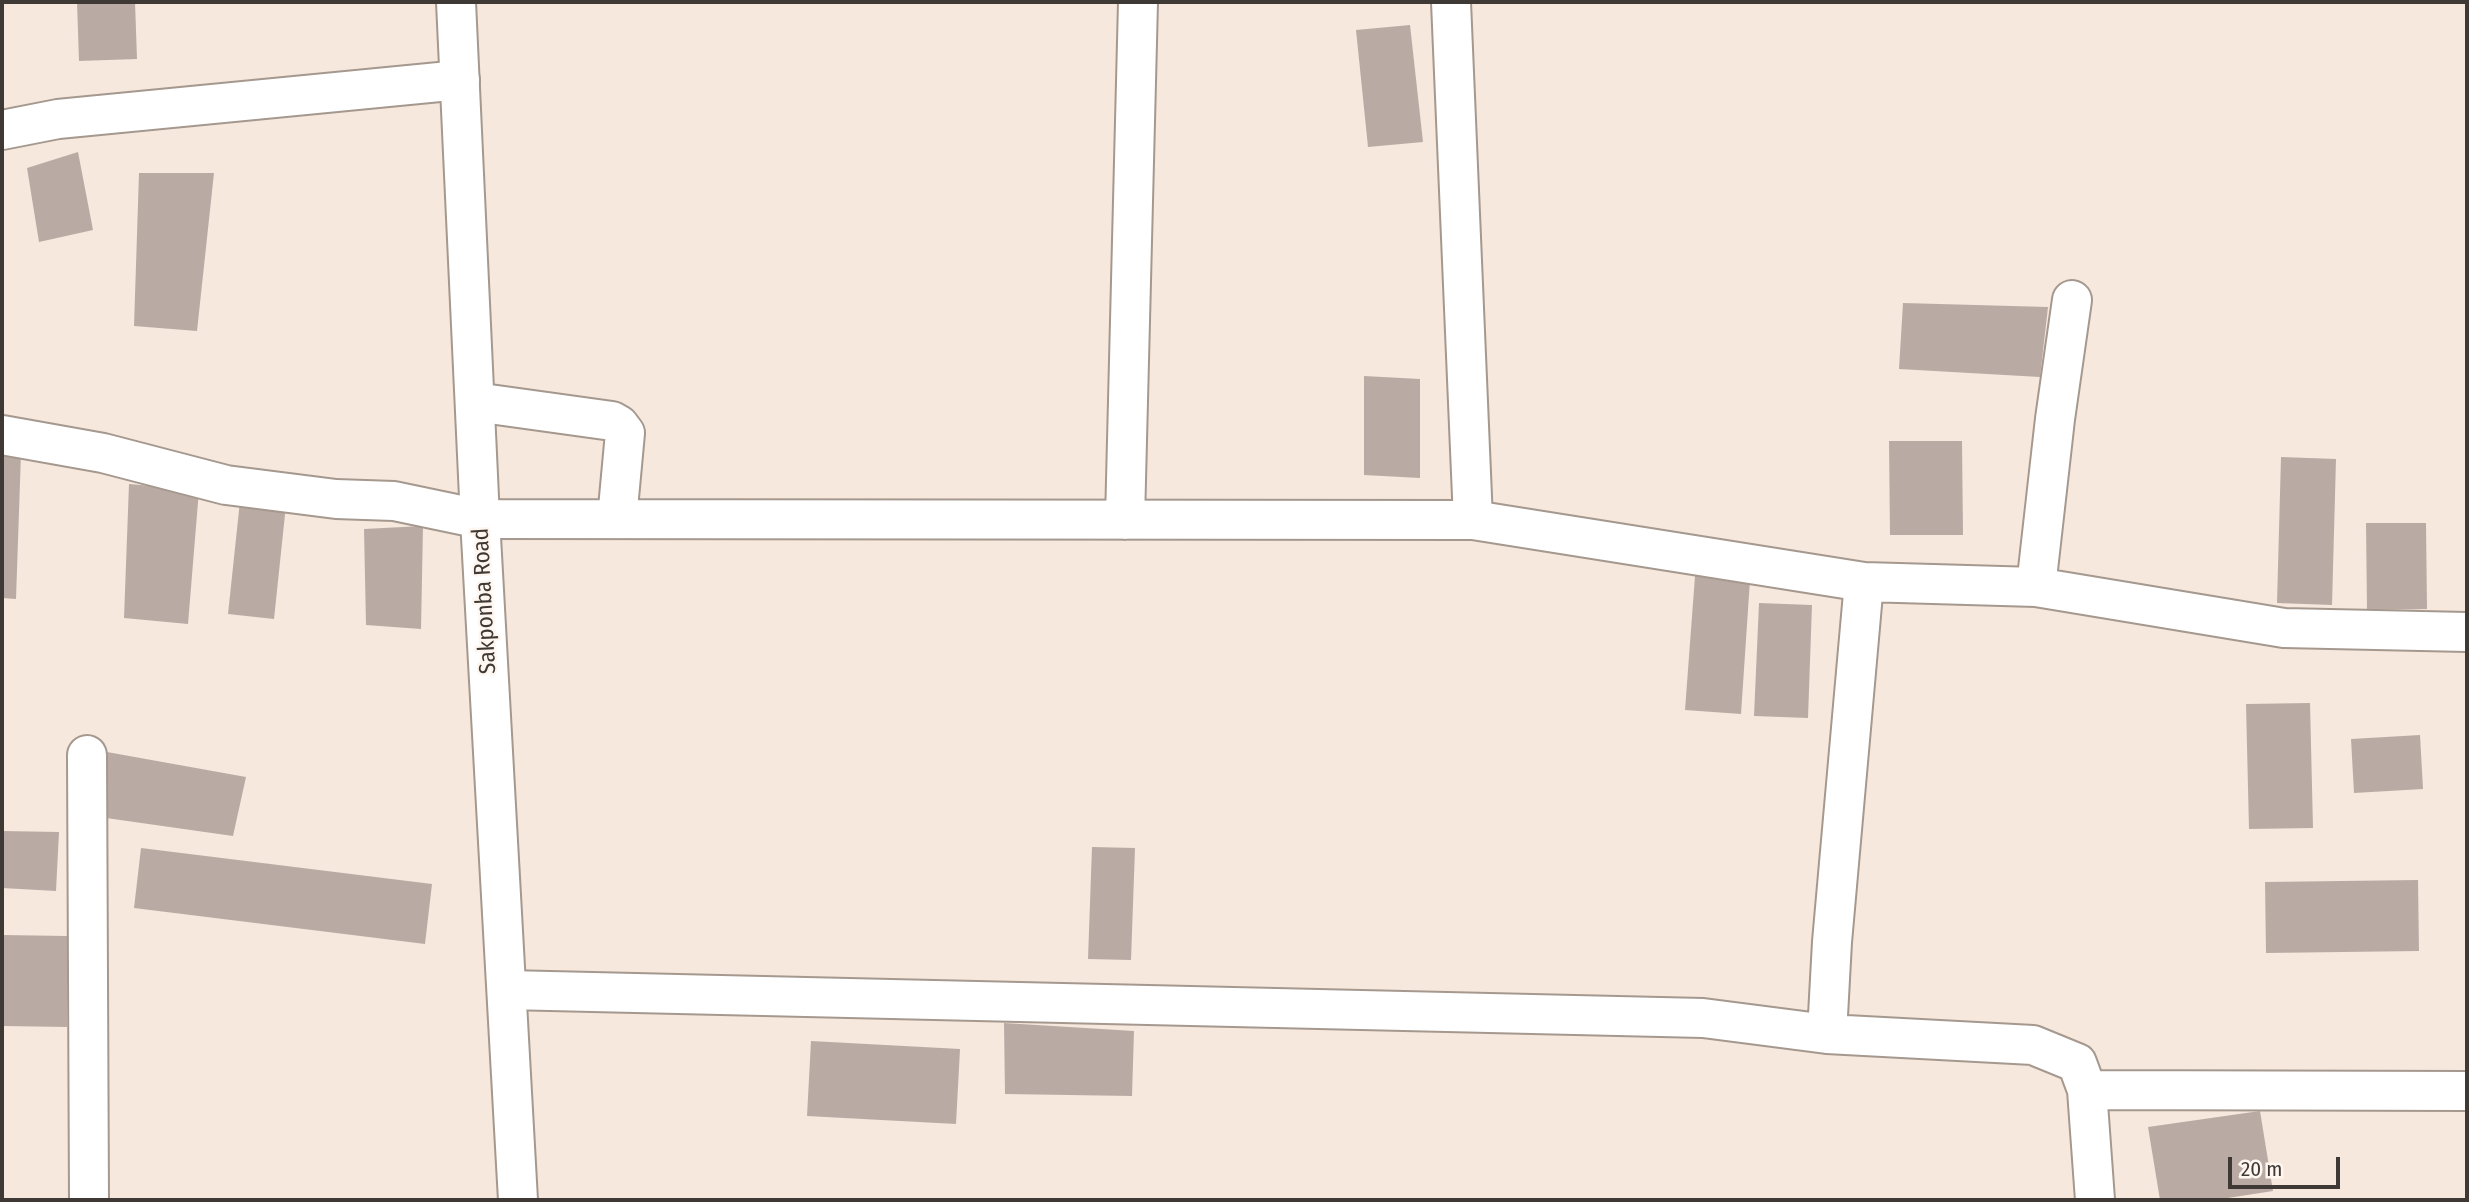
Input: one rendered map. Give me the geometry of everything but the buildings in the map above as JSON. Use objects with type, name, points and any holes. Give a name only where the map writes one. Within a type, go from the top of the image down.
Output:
[{"type":"street","name":"Sakponba Road","points":[[456,2],[480,519],[518,1200]]},
{"type":"street","points":[[1125,520],[1138,2]]},
{"type":"street","points":[[1451,2],[1473,520]]},
{"type":"street","points":[[2,130],[58,119],[460,80]]},
{"type":"street","points":[[2036,587],[2072,300]]},
{"type":"street","points":[[475,402],[612,421],[620,425],[625,433],[617,519]]},
{"type":"street","points":[[2,435],[103,453],[226,485],[336,499],[394,501],[480,519],[1473,520],[1864,582],[2036,587],[2284,628],[2467,632]]},
{"type":"street","points":[[1827,1034],[1832,942],[1864,582]]},
{"type":"street","points":[[88,755],[89,1200]]},
{"type":"street","points":[[507,990],[1703,1018],[1827,1034],[2033,1045],[2077,1063],[2087,1090],[2095,1200]]},
{"type":"street","points":[[2087,1090],[2467,1091]]}]
